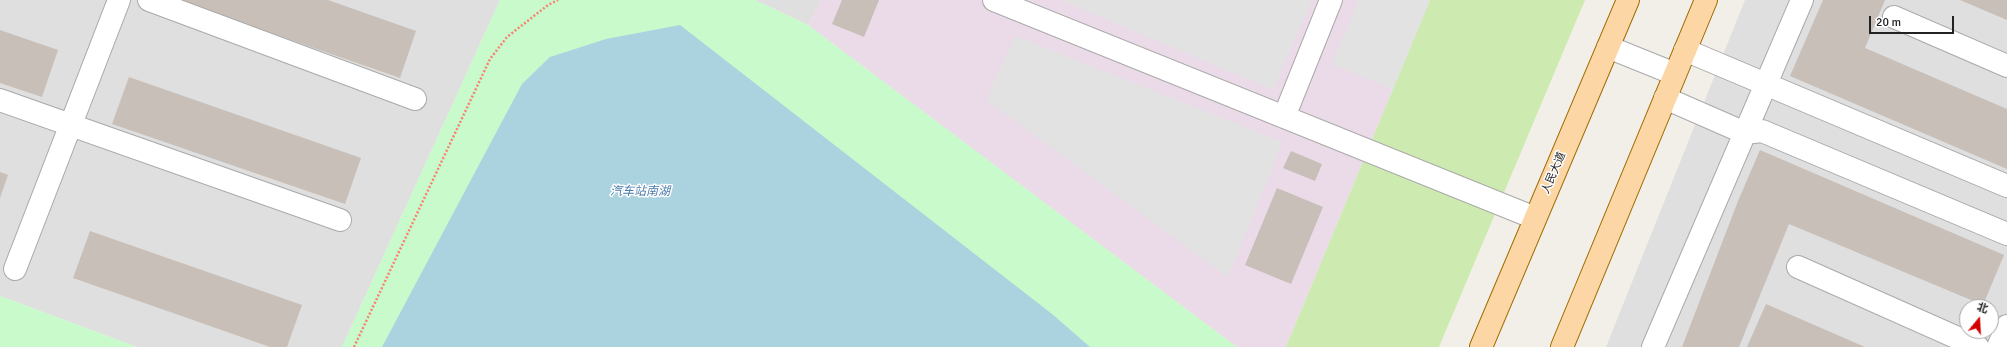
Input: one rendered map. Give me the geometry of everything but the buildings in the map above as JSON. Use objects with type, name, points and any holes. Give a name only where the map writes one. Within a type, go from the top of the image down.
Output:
[{"type":"main road","name":"人民大道","points":[[1481,347],[1628,0]]},
{"type":"main road","points":[[1562,347],[1706,0]]},
{"type":"lane","points":[[15,269],[119,0]]},
{"type":"lane","points":[[149,0],[415,98]]},
{"type":"lane","points":[[994,0],[1535,218]]},
{"type":"lane","points":[[1284,117],[1331,0]]},
{"type":"lane","points":[[1653,347],[1802,0]]},
{"type":"lane","points":[[1894,17],[2007,66]]},
{"type":"lane","points":[[1608,47],[1676,74]]},
{"type":"lane","points":[[1685,50],[2007,186]]},
{"type":"lane","points":[[1665,98],[1745,133],[1762,131],[2007,234]]},
{"type":"lane","points":[[0,100],[340,220]]},
{"type":"lane","points":[[1798,267],[1978,347]]},
{"type":"path","points":[[354,347],[490,59],[507,37],[548,5],[558,0]]},
{"type":"shaded area","points":[[0,0],[500,0],[342,347],[137,347],[0,296]]},
{"type":"shaded area","points":[[755,0],[821,0],[808,25]]},
{"type":"shaded area","points":[[821,0],[1430,0],[1286,347],[1237,347],[808,25]]},
{"type":"shaded area","points":[[1061,0],[1312,0],[1273,90]]},
{"type":"shaded area","points":[[1359,0],[1430,0],[1393,89],[1332,64]]},
{"type":"shaded area","points":[[1745,0],[2007,0],[2007,347],[1606,347]]},
{"type":"shaded area","points":[[1015,36],[1283,142],[1228,277],[986,100]]},
{"type":"green space","name":"汽车站南湖","points":[[500,0],[755,0],[808,25],[1237,347],[342,347]]},
{"type":"green space","points":[[1430,0],[1585,0],[1439,347],[1286,347]]},
{"type":"green space","points":[[0,296],[137,347],[0,347]]},
{"type":"water","name":"汽车站南湖","points":[[680,25],[1052,314],[1090,347],[382,347],[522,84],[550,57],[606,39]]}]
